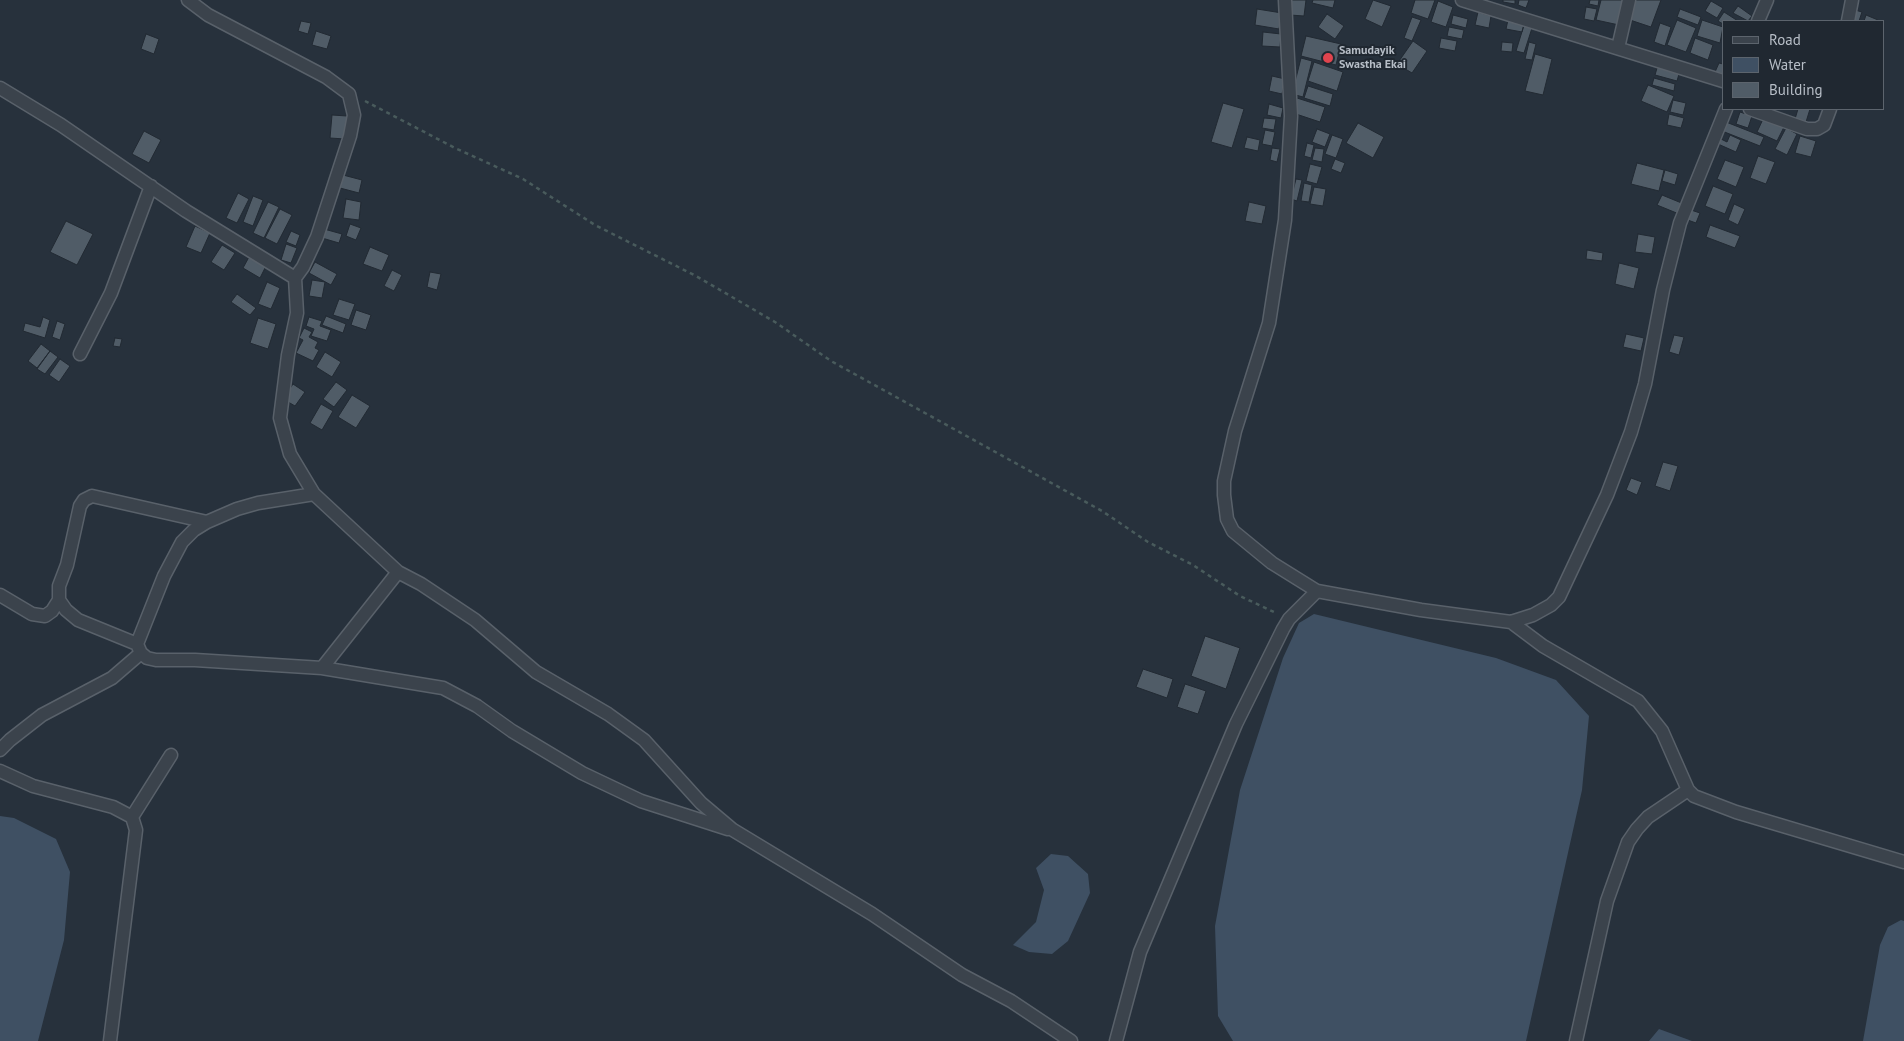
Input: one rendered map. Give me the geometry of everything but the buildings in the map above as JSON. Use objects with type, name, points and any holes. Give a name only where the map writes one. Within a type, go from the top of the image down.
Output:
[{"type":"street","points":[[188,0],[208,15],[326,77],[349,94],[354,115],[350,136],[316,237],[303,266],[294,278],[298,313],[288,355],[280,418],[290,454],[314,494],[398,572],[421,584],[475,620],[536,672],[608,714],[644,740],[701,803],[733,830],[872,914],[962,975],[1011,1001],[1070,1041]]},
{"type":"street","points":[[1285,0],[1291,116],[1285,220],[1269,323],[1235,431],[1224,481],[1224,495],[1227,519],[1233,531],[1272,563],[1317,591],[1421,610],[1511,622],[1533,615],[1551,606],[1559,597],[1607,495],[1631,432],[1645,384],[1680,223],[1726,110]]},
{"type":"street","points":[[1462,0],[1722,82]]},
{"type":"street","points":[[1618,48],[1629,0]]},
{"type":"street","points":[[1758,20],[1766,0]]},
{"type":"street","points":[[1848,20],[1852,0]]},
{"type":"street","points":[[0,88],[294,278]]},
{"type":"street","points":[[1753,110],[1807,129],[1817,129],[1824,124],[1830,110]]},
{"type":"street","points":[[80,354],[111,293],[151,186]]},
{"type":"street","points":[[0,750],[5,737],[112,678],[139,649],[164,576],[182,542],[207,522],[258,503],[314,494]]},
{"type":"street","points":[[0,595],[32,614],[45,616],[52,611],[58,600],[59,586],[67,565],[80,506],[84,500],[92,496],[207,522]]},
{"type":"street","points":[[322,668],[398,572]]},
{"type":"street","points":[[1116,1041],[1126,998],[1150,926],[1236,724],[1289,620],[1317,591]]},
{"type":"street","points":[[58,600],[78,620],[139,649],[147,658],[322,668],[443,688],[477,706],[512,731],[582,773],[641,800],[733,830]]},
{"type":"street","points":[[1511,622],[1544,646],[1638,701],[1662,731],[1688,790],[1703,801],[1904,862]]},
{"type":"street","points":[[132,817],[171,755]]},
{"type":"street","points":[[0,771],[33,786],[113,807],[132,817],[136,830],[110,1041]]},
{"type":"street","points":[[1576,1041],[1607,901],[1628,842],[1648,817],[1688,790]]},
{"type":"path","points":[[349,94],[455,148],[524,179],[595,224],[696,276],[775,322],[831,361],[1102,511],[1148,542],[1193,565],[1240,596],[1289,620]]},
{"type":"water","points":[[1314,614],[1496,658],[1556,680],[1589,716],[1582,790],[1526,1041],[1233,1041],[1218,1016],[1215,926],[1240,790],[1283,658],[1299,623]]},
{"type":"water","points":[[0,816],[14,818],[56,839],[70,872],[64,940],[38,1041],[0,1041]]},
{"type":"water","points":[[1051,854],[1068,856],[1088,874],[1090,893],[1068,941],[1052,954],[1029,952],[1013,945],[1036,922],[1044,890],[1036,868]]},
{"type":"water","points":[[1901,920],[1904,921],[1904,1041],[1863,1041],[1880,945],[1888,927]]},
{"type":"water","points":[[1659,1029],[1692,1041],[1649,1041]]},
{"type":"place","name":"Samudayik Swastha Ekai","points":[[1328,58]]}]
